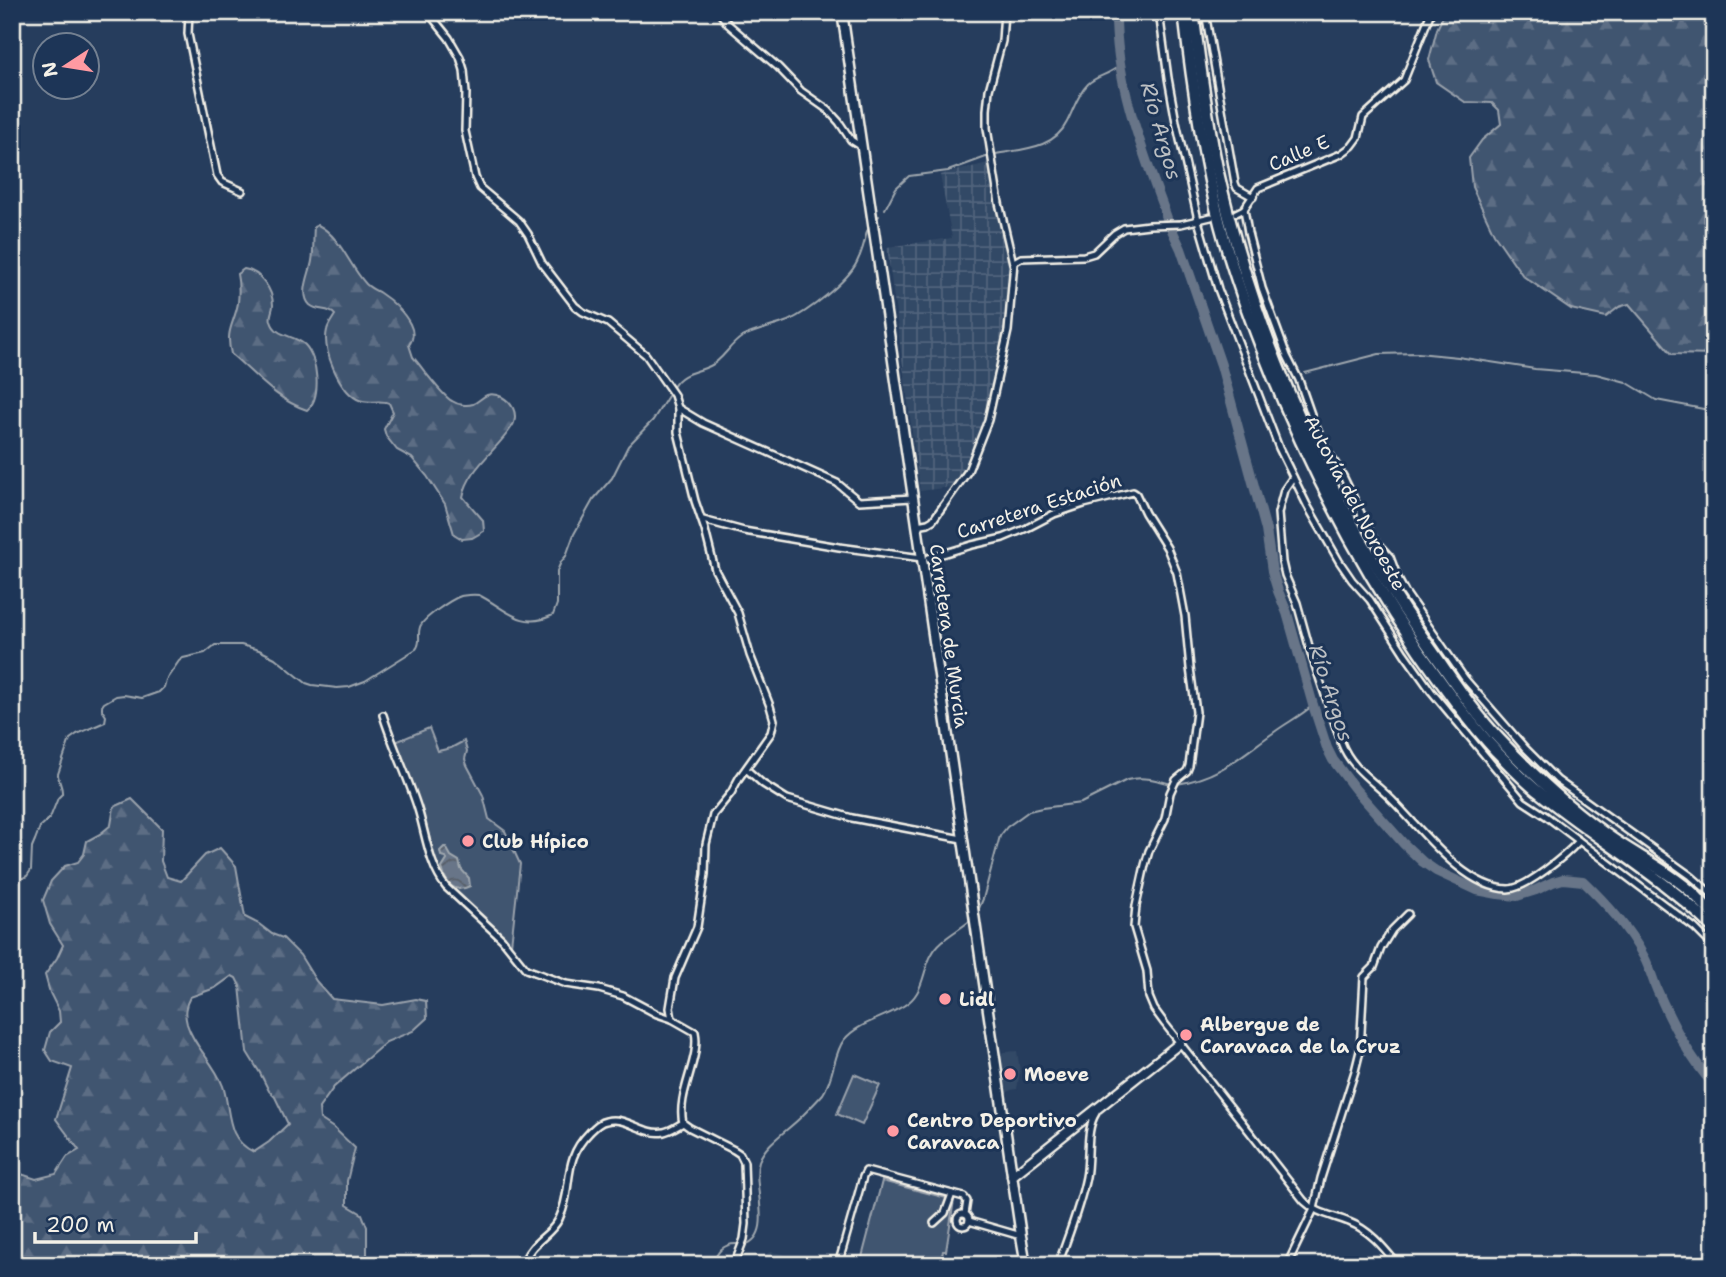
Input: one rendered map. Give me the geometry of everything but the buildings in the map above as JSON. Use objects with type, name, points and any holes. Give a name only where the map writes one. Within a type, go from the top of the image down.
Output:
[{"type":"highway","name":"Autovía del Noroeste","points":[[1184,12],[1202,144],[1220,226],[1238,282],[1273,379],[1293,425],[1326,495],[1363,563],[1397,619],[1442,684],[1494,749],[1537,791],[1681,897],[1714,928]]},
{"type":"highway","name":"Autovía del Noroeste","points":[[1194,12],[1203,90],[1217,167],[1250,285],[1268,337],[1312,444],[1334,491],[1377,569],[1455,684],[1499,739],[1552,791],[1613,840],[1693,894],[1714,914]]},
{"type":"main road","name":"Carretera de Murcia","points":[[842,12],[917,525],[926,558],[962,839],[1026,1265]]},
{"type":"main road","points":[[1012,1176],[1180,1043]]},
{"type":"street","points":[[189,12],[188,34],[217,175],[222,181],[242,191]]},
{"type":"street","points":[[428,12],[449,38],[464,70],[465,131],[480,188],[519,221],[542,262],[575,306],[608,323],[646,355],[674,396],[678,408],[678,432],[715,570],[740,618],[750,655],[772,713],[771,733],[712,820],[706,844],[698,927],[675,978],[670,1008],[672,1018]]},
{"type":"street","points":[[719,12],[728,24],[778,66],[801,91],[828,110],[851,140],[862,146]]},
{"type":"street","points":[[917,525],[933,520],[971,464],[988,420],[1009,320],[1013,263],[999,203],[987,128],[989,90],[1002,41],[1004,12]]},
{"type":"street","points":[[1160,12],[1176,122],[1198,220],[1218,289],[1279,448],[1339,561],[1370,600],[1404,653],[1448,713],[1523,801],[1695,928],[1714,947]]},
{"type":"street","points":[[1205,12],[1235,183],[1237,188],[1253,197]]},
{"type":"street","name":"Calle E","points":[[1236,213],[1244,209],[1258,188],[1340,154],[1352,146],[1358,138],[1363,117],[1404,80],[1431,12]]},
{"type":"street","points":[[1244,209],[1262,288],[1317,429],[1373,538],[1387,552],[1405,592],[1450,659],[1525,748],[1557,780],[1714,896]]},
{"type":"street","points":[[1013,263],[1021,258],[1084,256],[1094,253],[1114,234],[1124,229],[1181,224],[1211,218]]},
{"type":"street","points":[[678,408],[703,423],[837,483],[859,501],[914,498]]},
{"type":"street","points":[[1293,477],[1284,490],[1278,513],[1282,562],[1341,742],[1354,765],[1392,800],[1442,853],[1476,879],[1495,886],[1513,888],[1528,882],[1579,841]]},
{"type":"street","name":"Carretera Estación","points":[[926,558],[1003,538],[1076,506],[1133,492],[1136,494],[1167,548],[1177,573],[1196,719],[1187,771],[1173,785],[1165,819],[1145,865],[1136,906],[1134,927],[1147,971],[1147,991],[1151,1003],[1292,1186],[1314,1209],[1348,1222],[1369,1234],[1398,1265]]},
{"type":"street","points":[[703,520],[744,531],[926,558]]},
{"type":"street","points":[[383,715],[418,808],[440,879],[502,939],[526,969],[566,984],[615,993],[693,1030],[696,1035],[682,1113],[683,1123],[734,1150],[744,1162],[746,1224],[744,1239],[734,1265]]},
{"type":"street","points":[[746,769],[787,799],[852,818],[962,839]]},
{"type":"street","points":[[1287,1265],[1314,1209],[1360,1051],[1364,977],[1374,967],[1392,930],[1408,914]]},
{"type":"street","points":[[1058,1265],[1082,1194],[1091,1122],[1101,1105]]},
{"type":"street","points":[[523,1265],[533,1245],[558,1221],[565,1202],[573,1156],[577,1147],[597,1125],[609,1120],[662,1132],[683,1123]]},
{"type":"street","points":[[1071,1129],[1085,1126],[1090,1140]]},
{"type":"street","points":[[838,1265],[866,1171],[967,1199],[965,1214],[969,1222]]},
{"type":"street","points":[[934,1223],[945,1213],[952,1194]]},
{"type":"street","points":[[965,1214],[958,1217],[958,1224],[966,1226],[969,1222]]},
{"type":"street","points":[[969,1222],[1021,1236]]},
{"type":"shaded area","points":[[992,162],[1013,263],[1011,306],[991,410],[958,486],[920,491],[887,247],[952,238],[940,175]]},
{"type":"shaded area","name":"Moeve","points":[[1017,1051],[1020,1071],[1017,1089],[1004,1095],[997,1053]]},
{"type":"shaded area","points":[[771,1252],[783,1254],[804,1265],[757,1265],[760,1257]]},
{"type":"green space","points":[[1445,12],[1714,12],[1714,355],[1672,354],[1629,304],[1619,307],[1606,317],[1571,309],[1523,276],[1494,234],[1472,187],[1469,158],[1482,140],[1501,124],[1499,110],[1492,103],[1465,102],[1436,82],[1429,60],[1437,29]]},
{"type":"green space","points":[[318,225],[339,244],[366,284],[388,299],[404,315],[412,330],[413,337],[409,345],[413,357],[448,398],[468,405],[495,394],[505,399],[513,408],[513,426],[476,469],[466,487],[463,497],[483,520],[484,531],[472,538],[462,539],[454,534],[445,504],[427,476],[412,458],[397,450],[386,436],[384,429],[393,412],[389,403],[357,399],[344,387],[333,368],[326,338],[335,315],[310,305],[305,295],[313,257],[314,227]]},
{"type":"green space","points":[[244,269],[255,273],[268,288],[272,299],[273,326],[305,345],[313,359],[315,397],[307,410],[285,400],[266,386],[231,354],[230,333],[238,299],[237,274]]},
{"type":"green space","name":"Club Hípico","points":[[429,728],[438,751],[464,741],[467,751],[465,759],[483,795],[489,819],[505,831],[520,864],[511,945],[440,879],[418,808],[393,743]]},
{"type":"green space","points":[[132,799],[162,829],[161,861],[167,877],[181,881],[205,855],[220,848],[236,866],[245,917],[283,938],[300,955],[316,981],[332,999],[383,1005],[416,999],[426,1001],[427,1018],[413,1031],[386,1042],[334,1087],[319,1108],[320,1119],[355,1148],[347,1181],[347,1205],[362,1214],[367,1227],[367,1265],[12,1265],[12,1161],[18,1173],[36,1179],[56,1174],[67,1157],[79,1150],[56,1119],[72,1068],[52,1061],[45,1050],[50,1032],[60,1022],[59,1011],[45,975],[63,945],[50,924],[43,900],[51,881],[65,866],[78,862],[84,854],[87,841],[111,825],[114,807]],"holes":[[[232,976],[240,986],[247,1052],[288,1124],[254,1152],[238,1140],[231,1123],[223,1086],[215,1069],[194,1040],[186,1016],[190,997],[215,988]]]},
{"type":"green space","points":[[854,1074],[880,1085],[862,1125],[837,1114]]},
{"type":"green space","points":[[882,1181],[954,1200],[946,1251],[943,1251],[940,1265],[860,1265]]},
{"type":"water","points":[[444,847],[459,861],[461,869],[469,878],[470,886],[459,889],[448,883],[442,868],[447,860],[441,856],[440,851]]},
{"type":"waterway","name":"Río Argos","points":[[1116,12],[1125,91],[1167,218]]},
{"type":"waterway","points":[[996,154],[1026,149],[1054,138],[1067,122],[1084,88],[1120,65]]},
{"type":"waterway","points":[[885,209],[896,188],[909,176],[948,171],[986,157]]},
{"type":"waterway","points":[[673,387],[685,376],[715,363],[742,337],[788,321],[827,295],[852,270],[870,227]]},
{"type":"waterway","name":"Río Argos","points":[[1172,230],[1221,365],[1266,530],[1272,571],[1313,705],[1333,760],[1403,843],[1436,871],[1477,890],[1517,896],[1563,879],[1583,881],[1616,916],[1638,946],[1676,1029],[1689,1052],[1714,1085]]},
{"type":"waterway","points":[[1305,373],[1379,354],[1418,353],[1535,369],[1596,374],[1626,382],[1656,400],[1714,411]]},
{"type":"waterway","points":[[12,894],[19,880],[31,870],[32,847],[40,827],[50,818],[62,794],[58,774],[70,739],[105,722],[102,706],[116,696],[142,698],[159,692],[183,658],[205,653],[215,645],[241,645],[275,658],[306,683],[337,688],[349,687],[365,681],[416,649],[422,623],[438,609],[461,596],[479,595],[522,619],[542,619],[553,615],[557,604],[557,571],[574,534],[593,500],[612,478],[628,446],[653,420],[668,396]]},
{"type":"waterway","points":[[1177,784],[1192,781],[1228,765],[1313,705]]},
{"type":"waterway","points":[[976,915],[1000,836],[1007,827],[1029,811],[1081,803],[1127,780],[1139,778],[1171,784]]},
{"type":"waterway","points":[[744,1245],[754,1240],[759,1231],[761,1209],[757,1171],[762,1155],[823,1094],[844,1040],[858,1028],[909,1002],[918,992],[935,949],[972,919]]},
{"type":"waterway","points":[[712,1265],[721,1249],[738,1244]]},
{"type":"place","name":"Club Hípico","points":[[468,841]]},
{"type":"place","name":"Lidl","points":[[945,999]]},
{"type":"place","name":"Albergue de Caravaca de la Cruz","points":[[1186,1035]]},
{"type":"place","name":"Moeve","points":[[1010,1074]]},
{"type":"place","name":"Centro Deportivo Caravaca","points":[[893,1131]]}]
